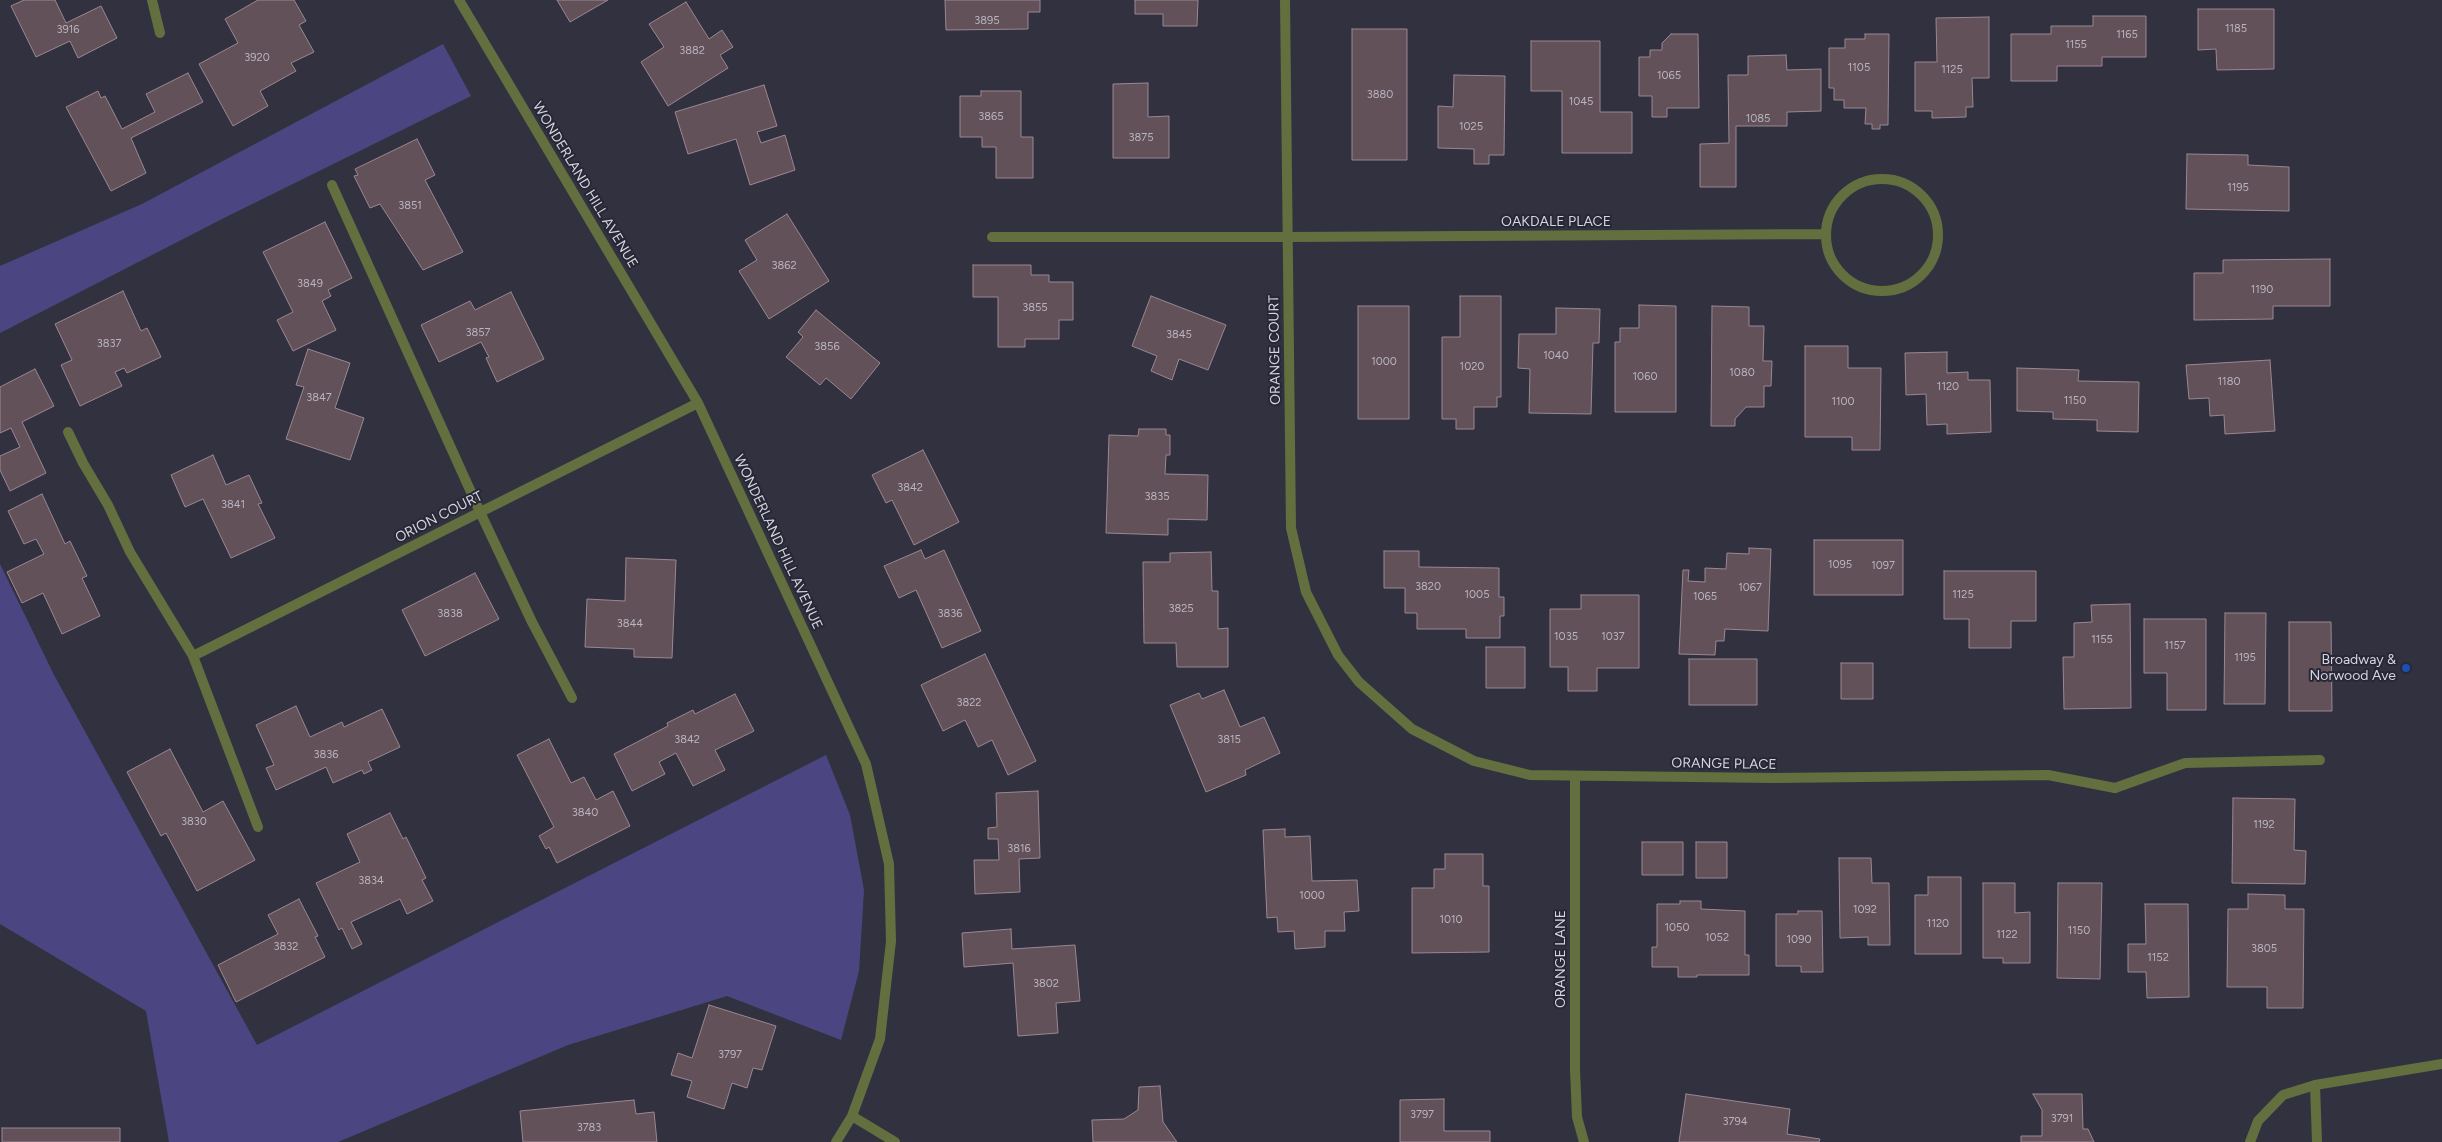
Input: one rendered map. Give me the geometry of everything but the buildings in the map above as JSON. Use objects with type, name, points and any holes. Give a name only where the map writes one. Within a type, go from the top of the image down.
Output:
[{"type":"street","points":[[152,0],[160,33]]},
{"type":"street","name":"WONDERLAND HILL AVENUE","points":[[459,0],[698,403],[866,764],[889,864],[892,941],[880,1039],[852,1116],[836,1142]]},
{"type":"street","name":"ORANGE COURT","points":[[1285,0],[1291,528],[1306,592],[1338,655],[1359,682]]},
{"type":"street","points":[[1882,179],[1899,182],[1915,190],[1927,202],[1936,218],[1938,232],[1937,246],[1933,259],[1922,275],[1906,286],[1888,291],[1869,290],[1852,283],[1838,270],[1829,253],[1826,234],[1829,218],[1837,202],[1849,190],[1865,182],[1882,179]]},
{"type":"street","points":[[332,185],[480,512],[532,622],[572,698]]},
{"type":"street","name":"OAKDALE PLACE","points":[[992,237],[1826,234]]},
{"type":"street","name":"ORION COURT","points":[[193,656],[698,403]]},
{"type":"street","points":[[68,432],[83,463],[108,505],[130,552],[193,656],[258,827]]},
{"type":"street","name":"ORANGE PLACE","points":[[1359,682],[1412,729],[1474,761],[1530,775],[1773,778],[2048,775],[2115,788],[2185,763],[2320,760]]},
{"type":"street","name":"ORANGE LANE","points":[[1575,776],[1575,1070],[1577,1117],[1584,1142]]},
{"type":"street","points":[[2250,1142],[2258,1121],[2283,1095],[2315,1085],[2442,1064]]},
{"type":"street","points":[[2315,1085],[2317,1142]]},
{"type":"street","points":[[852,1116],[895,1142]]},
{"type":"shaded area","points":[[443,44],[471,96],[226,217],[0,333],[0,266],[142,204]]},
{"type":"shaded area","points":[[0,564],[54,675],[257,1045],[826,755],[850,815],[864,890],[859,971],[841,1040],[727,996],[568,1045],[338,1142],[169,1142],[146,1011],[0,924]]},
{"type":"place","name":"Broadway & Norwood Ave","points":[[2406,668]]}]
